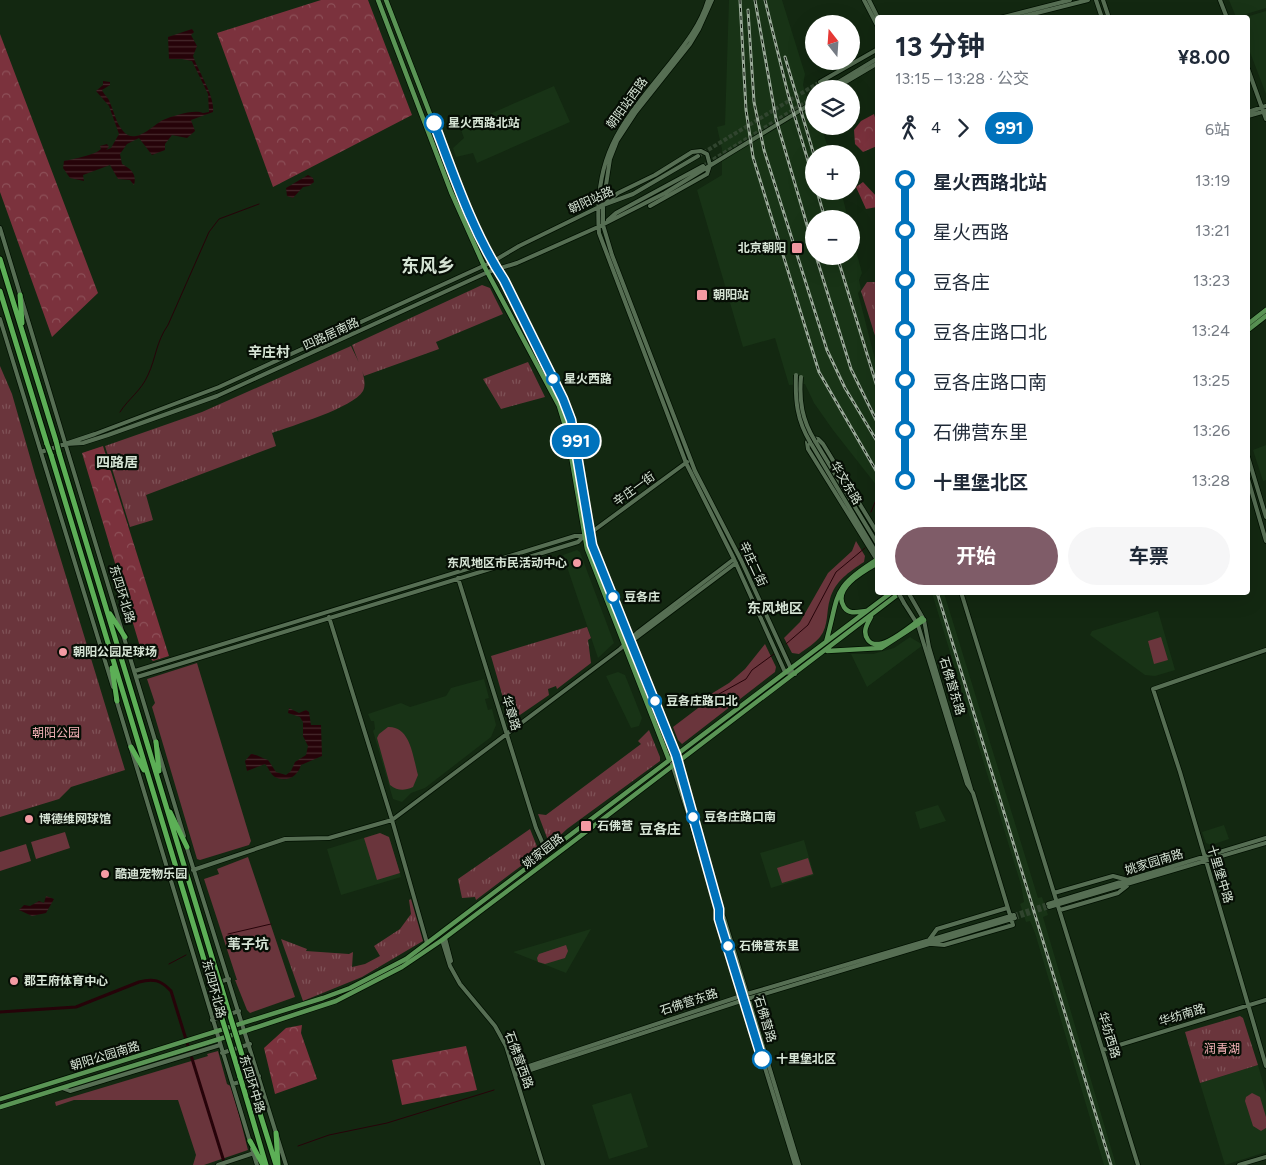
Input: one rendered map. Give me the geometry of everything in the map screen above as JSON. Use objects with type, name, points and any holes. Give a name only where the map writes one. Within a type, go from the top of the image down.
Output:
[{"type":"highway","points":[[0,259],[23,333]]},
{"type":"highway","name":"东四环北路","points":[[0,291],[219,1009]]},
{"type":"highway","points":[[20,295],[23,333]]},
{"type":"highway","name":"东四环北路","points":[[23,333],[242,1055]]},
{"type":"highway","points":[[107,610],[125,637]]},
{"type":"highway","points":[[110,650],[117,701]]},
{"type":"highway","points":[[156,742],[159,781]]},
{"type":"highway","points":[[131,747],[149,779]]},
{"type":"highway","points":[[168,810],[174,818],[187,847]]},
{"type":"highway","name":"东四环中路","points":[[219,1009],[244,1090],[264,1165]]},
{"type":"highway","name":"东四环中路","points":[[242,1055],[277,1165]]},
{"type":"highway","points":[[276,1133],[277,1165]]},
{"type":"highway","points":[[250,1141],[264,1165]]},
{"type":"main road","points":[[378,0],[451,192],[484,266],[559,406],[567,432],[584,536],[624,646],[670,760]]},
{"type":"main road","points":[[386,0],[459,188],[492,262],[504,280],[569,414],[575,440],[589,534],[676,755]]},
{"type":"main road","points":[[1250,322],[1266,310]]},
{"type":"main road","points":[[1250,328],[1266,316]]},
{"type":"main road","points":[[826,642],[838,592],[851,577],[875,561]]},
{"type":"main road","points":[[867,610],[855,612],[846,610],[842,605],[842,594],[849,583],[875,562]]},
{"type":"main road","name":"姚家园路","points":[[216,1033],[350,988],[406,959],[888,595]]},
{"type":"main road","name":"姚家园路","points":[[218,1040],[352,993],[402,968],[443,939],[674,763],[796,674],[895,595]]},
{"type":"main road","points":[[872,615],[865,632],[867,639],[873,644],[881,644],[890,640],[917,624]]},
{"type":"main road","points":[[826,651],[881,648],[923,619]]},
{"type":"main road","name":"朝阳公园南路","points":[[0,1099],[216,1033]]},
{"type":"main road","name":"朝阳公园南路","points":[[0,1107],[218,1040]]},
{"type":"street","name":"朝阳站西路","points":[[628,315],[605,254],[597,208],[600,179],[613,139],[634,108],[687,42],[704,14],[708,0]]},
{"type":"street","name":"朝阳站西路","points":[[635,312],[600,226],[610,159],[625,127],[699,30],[712,0]]},
{"type":"street","points":[[864,0],[875,21]]},
{"type":"street","points":[[869,0],[876,15]]},
{"type":"street","points":[[1012,15],[1070,0]]},
{"type":"street","points":[[1029,15],[1088,0]]},
{"type":"street","points":[[1096,0],[1101,15]]},
{"type":"street","points":[[1103,0],[1108,15]]},
{"type":"street","points":[[1220,0],[1226,15]]},
{"type":"street","points":[[824,80],[875,51]]},
{"type":"street","points":[[842,80],[875,60]]},
{"type":"street","points":[[849,80],[875,65]]},
{"type":"street","points":[[1250,74],[1266,119]]},
{"type":"street","points":[[488,272],[516,263],[600,226],[666,193],[805,108]]},
{"type":"street","points":[[1250,112],[1264,109]]},
{"type":"street","points":[[1250,115],[1264,109]]},
{"type":"street","points":[[603,204],[618,193],[654,175],[692,152],[701,151],[707,154],[710,165],[706,174],[650,206]]},
{"type":"street","name":"朝阳站路","points":[[66,444],[219,386],[484,266],[519,246],[603,204],[633,194],[698,156]]},
{"type":"street","points":[[600,226],[616,213],[703,166]]},
{"type":"street","name":"东四环北路","points":[[0,228],[136,671],[193,870],[245,1031]]},
{"type":"street","name":"四路居南路","points":[[66,444],[82,443],[108,436],[217,396],[488,272]]},
{"type":"street","name":"辛庄二街","points":[[635,312],[691,459],[740,558],[787,671]]},
{"type":"street","name":"辛庄二街","points":[[628,315],[686,463],[787,671]]},
{"type":"street","name":"东四环北路","points":[[0,319],[204,986],[218,1040]]},
{"type":"street","points":[[798,376],[796,408],[800,422],[812,442]]},
{"type":"street","points":[[875,529],[823,444],[818,439],[813,438],[807,442],[808,449],[831,488],[875,557]]},
{"type":"street","name":"华文东路","points":[[812,442],[875,540]]},
{"type":"street","name":"华文东路","points":[[812,442],[875,553]]},
{"type":"street","points":[[41,452],[66,444]]},
{"type":"street","name":"辛庄一街","points":[[589,534],[691,459]]},
{"type":"street","points":[[1250,464],[1266,517]]},
{"type":"street","points":[[1250,486],[1266,541]]},
{"type":"street","points":[[136,671],[575,536],[584,536]]},
{"type":"street","points":[[137,677],[578,542],[584,536]]},
{"type":"street","points":[[193,870],[285,839],[329,838],[392,820],[630,642],[638,632],[740,558]]},
{"type":"street","name":"华章路","points":[[458,578],[536,828],[547,853]]},
{"type":"street","points":[[900,595],[917,624]]},
{"type":"street","points":[[910,595],[923,619]]},
{"type":"street","name":"华纺西路","points":[[963,595],[1138,1165]]},
{"type":"street","points":[[329,617],[392,820],[427,943]]},
{"type":"street","name":"石佛营东路","points":[[923,619],[929,647],[971,790]]},
{"type":"street","name":"石佛营东路","points":[[917,624],[967,784],[971,790]]},
{"type":"street","name":"十里堡中路","points":[[1266,650],[1153,689],[1180,772],[1266,1066]]},
{"type":"street","points":[[787,671],[796,674]]},
{"type":"street","points":[[670,760],[674,763],[676,755]]},
{"type":"street","name":"石佛营路","points":[[674,763],[698,831],[698,839],[719,909],[724,918],[795,1165]]},
{"type":"street","points":[[929,942],[944,945],[1012,924],[971,790]]},
{"type":"street","name":"姚家园南路","points":[[1205,860],[1266,838]]},
{"type":"street","name":"姚家园南路","points":[[1049,905],[1266,843]]},
{"type":"street","points":[[1054,893],[1113,876],[1130,881],[1118,893],[1060,910]]},
{"type":"street","points":[[929,942],[937,929],[1007,908]]},
{"type":"street","points":[[929,942],[1014,916]]},
{"type":"street","name":"石佛营西路","points":[[443,939],[454,973],[495,1026],[506,1046],[542,1165]]},
{"type":"street","name":"石佛营东路","points":[[514,1073],[746,997],[929,942]]},
{"type":"street","points":[[204,986],[229,978]]},
{"type":"street","name":"石佛营路","points":[[746,997],[799,1165]]},
{"type":"street","name":"华纺南路","points":[[1103,1050],[1266,1000]]},
{"type":"street","points":[[212,1020],[240,1011]]},
{"type":"street","name":"东四环中路","points":[[245,1031],[286,1165]]},
{"type":"street","name":"东四环中路","points":[[218,1040],[257,1165]]},
{"type":"street","points":[[222,1053],[250,1044]]},
{"type":"street","name":"朝阳公园南路","points":[[60,1088],[70,1091],[220,1045]]},
{"type":"street","points":[[233,1084],[259,1076]]},
{"type":"street","points":[[218,1165],[254,1153]]},
{"type":"street","points":[[1239,1165],[1266,1157]]},
{"type":"shaded area","points":[[729,0],[782,0],[805,74],[803,85],[805,92],[805,135],[824,135],[827,145],[805,145],[805,200],[843,200],[846,210],[805,210],[805,265],[860,265],[862,273],[859,280],[861,289],[858,293],[875,359],[875,483],[833,430],[814,403],[805,384],[789,385],[775,338],[743,347],[697,190],[722,175],[722,149],[717,127],[725,125]]},
{"type":"shaded area","points":[[1229,0],[1266,0],[1266,8],[1243,15],[1235,15]]},
{"type":"shaded area","points":[[1266,11],[1266,94],[1250,52],[1250,16]]},
{"type":"shaded area","points":[[192,29],[194,32],[191,35],[197,46],[193,56],[212,99],[213,112],[191,120],[195,131],[187,138],[172,135],[165,144],[165,150],[152,155],[139,138],[127,144],[120,154],[122,164],[131,170],[134,175],[134,185],[130,180],[118,179],[110,165],[83,175],[84,181],[70,178],[63,168],[64,161],[84,157],[101,149],[100,146],[107,144],[109,147],[106,150],[111,148],[119,134],[109,106],[96,91],[103,85],[103,81],[110,82],[110,85],[102,90],[123,131],[128,135],[133,136],[144,133],[163,120],[178,115],[189,112],[209,112],[208,94],[192,61],[169,59],[168,37]]},
{"type":"shaded area","points":[[554,86],[570,122],[477,163],[473,153],[456,157],[453,148],[464,138],[460,127]]},
{"type":"shaded area","points":[[308,175],[313,178],[314,182],[309,186],[303,187],[293,198],[287,196],[286,188]]},
{"type":"shaded area","points":[[1266,445],[1266,480],[1263,481],[1253,450]]},
{"type":"shaded area","points":[[577,550],[580,552],[614,643],[598,658],[563,555]]},
{"type":"shaded area","points":[[933,595],[945,595],[1038,898],[1042,897],[1048,915],[1043,917],[1116,1165],[1104,1165],[1035,933],[1030,921],[1026,922],[1020,904],[1024,902],[1021,885]]},
{"type":"shaded area","points":[[1158,611],[1175,670],[1155,676],[1145,675],[1090,635],[1092,631]]},
{"type":"shaded area","points":[[910,637],[923,645],[867,687],[851,654],[873,654],[894,648]]},
{"type":"shaded area","points":[[618,672],[625,675],[642,718],[639,726],[631,728],[606,676]]},
{"type":"shaded area","points":[[484,679],[489,698],[485,699],[488,710],[492,709],[496,725],[491,737],[425,788],[411,793],[402,802],[393,799],[373,731],[375,729],[374,721],[371,721],[368,714],[401,703],[410,707],[446,696],[451,688]]},
{"type":"shaded area","points":[[289,708],[299,713],[306,710],[309,712],[311,725],[321,725],[322,756],[301,765],[295,775],[288,779],[275,777],[265,764],[247,771],[245,761],[251,754],[268,760],[276,772],[286,775],[291,771],[295,762],[306,755],[308,746],[303,736],[303,722],[300,717],[288,713]]},
{"type":"shaded area","points":[[938,805],[946,821],[920,829],[915,812]]},
{"type":"shaded area","points":[[1224,825],[1229,839],[1211,845],[1206,843],[1202,832]]},
{"type":"shaded area","points":[[380,833],[389,837],[401,877],[341,895],[327,849]]},
{"type":"shaded area","points":[[804,840],[814,875],[771,888],[760,853]]},
{"type":"shaded area","points":[[46,896],[54,899],[46,913],[32,916],[19,910],[24,905],[30,906],[39,901],[44,903]]},
{"type":"shaded area","points":[[591,929],[566,973],[513,952]]},
{"type":"shaded area","points":[[1258,1065],[1266,1093],[1266,1152],[1225,1165],[1200,1083]]},
{"type":"shaded area","points":[[631,1093],[648,1147],[609,1159],[592,1105]]},
{"type":"green space","points":[[321,0],[368,0],[412,115],[273,187],[217,33]]},
{"type":"green space","points":[[0,34],[98,293],[52,337],[0,192]]},
{"type":"green space","points":[[874,114],[875,147],[863,152],[860,149],[860,145],[855,144],[854,135],[860,135],[860,122]]},
{"type":"green space","points":[[863,182],[875,195],[875,207],[866,209],[860,196],[860,184]]},
{"type":"green space","points":[[867,282],[875,282],[875,336],[861,291]]},
{"type":"green space","points":[[482,285],[490,288],[503,314],[436,342],[439,349],[364,376],[352,345]]},
{"type":"green space","points":[[351,346],[364,380],[363,391],[357,397],[335,410],[272,433],[276,446],[146,495],[153,520],[130,527],[105,446],[202,412]]},
{"type":"green space","points":[[528,362],[545,397],[501,409],[483,379]]},
{"type":"green space","name":"朝阳公园","points":[[0,366],[12,394],[125,770],[71,787],[59,799],[0,817]]},
{"type":"green space","points":[[103,446],[169,656],[153,661],[141,650],[82,453]]},
{"type":"green space","points":[[856,541],[865,556],[864,562],[848,573],[835,587],[829,604],[825,628],[820,637],[799,654],[792,653],[784,638],[800,622],[828,573],[852,551]]},
{"type":"green space","points":[[587,627],[591,638],[588,640],[591,663],[557,689],[556,686],[548,689],[549,695],[517,717],[508,715],[491,656]]},
{"type":"green space","points":[[1161,637],[1168,660],[1154,664],[1148,641]]},
{"type":"green space","points":[[765,644],[776,667],[775,672],[682,744],[678,740],[673,727],[702,705],[711,694],[729,683],[745,669]]},
{"type":"green space","points":[[197,663],[251,841],[249,845],[200,860],[197,859],[152,707],[155,703],[147,679]]},
{"type":"green space","points":[[388,727],[396,728],[406,737],[410,744],[418,775],[413,787],[404,790],[390,785],[377,738]]},
{"type":"green space","points":[[649,730],[660,761],[567,829],[551,844],[549,843],[538,814],[546,815],[641,744],[638,741]]},
{"type":"green space","points":[[530,829],[538,849],[537,854],[476,900],[475,897],[462,898],[458,879]]},
{"type":"green space","points":[[65,832],[70,848],[36,859],[31,842]]},
{"type":"green space","points":[[380,833],[389,837],[400,873],[377,880],[364,838]]},
{"type":"green space","points":[[26,844],[31,861],[0,871],[0,852]]},
{"type":"green space","points":[[248,857],[295,997],[250,1013],[235,980],[237,980],[204,879],[219,874],[217,869]]},
{"type":"green space","points":[[808,858],[813,874],[782,883],[777,868]]},
{"type":"green space","points":[[411,899],[423,941],[362,977],[303,1001],[281,939],[307,949],[306,951],[349,954],[353,952],[352,967],[365,964],[380,956],[374,946],[400,929],[411,914],[409,900]]},
{"type":"green space","points":[[566,945],[568,951],[565,958],[545,964],[538,962],[539,954]]},
{"type":"green space","name":"润青湖","points":[[1240,1016],[1243,1018],[1258,1065],[1200,1083],[1185,1032]]},
{"type":"green space","points":[[302,1025],[301,1033],[317,1079],[275,1094],[264,1048],[286,1028]]},
{"type":"green space","points":[[466,1046],[477,1090],[402,1105],[392,1060]]},
{"type":"green space","points":[[218,1051],[227,1084],[232,1087],[248,1150],[204,1165],[193,1165],[196,1155],[178,1100],[74,1100],[56,1106],[55,1102],[208,1056],[207,1054]]},
{"type":"green space","points":[[1252,1093],[1260,1097],[1266,1117],[1266,1128],[1261,1131],[1253,1126],[1245,1101],[1246,1097]]},
{"type":"waterway","points":[[120,412],[142,386],[151,369],[161,338],[209,232],[219,219],[259,204]]},
{"type":"waterway","points":[[871,512],[875,502]]},
{"type":"waterway","points":[[786,644],[808,625],[836,572],[865,548]]},
{"type":"waterway","points":[[707,704],[719,694],[746,679],[752,670],[774,654]]},
{"type":"waterway","points":[[228,934],[271,924]]},
{"type":"waterway","points":[[169,964],[186,955]]},
{"type":"waterway","points":[[0,1012],[76,1007],[139,982],[153,980],[164,984],[171,991],[225,1165]]},
{"type":"waterway","points":[[298,1146],[329,1135],[387,1123],[494,1090]]},
{"type":"tunnel","points":[[698,156],[805,91]]},
{"type":"tunnel","points":[[703,166],[805,103]]},
{"type":"tunnel","points":[[1014,915],[1048,904]]},
{"type":"tunnel","points":[[1015,918],[1049,907]]},
{"type":"railway","points":[[740,0],[746,110],[753,157],[819,372],[875,469]]},
{"type":"railway","points":[[755,0],[776,119],[805,218]]},
{"type":"railway","points":[[765,0],[788,94],[805,151]]},
{"type":"railway","points":[[748,10],[754,102],[764,150],[827,350],[845,388],[875,438]]},
{"type":"railway","points":[[785,57],[811,145]]},
{"type":"railway","points":[[820,200],[822,210]]},
{"type":"railway","points":[[819,265],[851,369],[875,418]]},
{"type":"railway","points":[[840,265],[875,380]]},
{"type":"railway","points":[[938,595],[1111,1165]]},
{"type":"bus line","name":"991","points":[[434,123],[459,188],[492,262],[504,280],[567,407],[575,440],[592,545],[676,755],[676,762],[698,831],[698,839],[719,909],[719,919],[762,1059]]},
{"type":"place","name":"星火西路北站","points":[[434,123]]},
{"type":"place","name":"北京朝阳","points":[[797,248]]},
{"type":"place","name":"朝阳站","points":[[702,295]]},
{"type":"place","name":"星火西路","points":[[553,379]]},
{"type":"place","name":"东风地区市民活动中心","points":[[577,563]]},
{"type":"place","name":"豆各庄","points":[[613,597]]},
{"type":"place","name":"朝阳公园足球场","points":[[63,652]]},
{"type":"place","name":"豆各庄路口北","points":[[655,701]]},
{"type":"place","name":"豆各庄路口南","points":[[693,817]]},
{"type":"place","name":"博德维网球馆","points":[[29,819]]},
{"type":"place","name":"石佛营","points":[[586,826]]},
{"type":"place","name":"酷迪宠物乐园","points":[[105,874]]},
{"type":"place","name":"石佛营东里","points":[[728,946]]},
{"type":"place","name":"郡王府体育中心","points":[[14,981]]},
{"type":"place","name":"十里堡北区","points":[[762,1059]]},
{"type":"district","name":"东风乡","points":[[428,266]]},
{"type":"district","name":"辛庄村","points":[[269,352]]},
{"type":"district","name":"四路居","points":[[117,462]]},
{"type":"district","name":"东风地区","points":[[775,608]]},
{"type":"district","name":"豆各庄","points":[[660,829]]},
{"type":"district","name":"苇子坑","points":[[248,944]]}]
